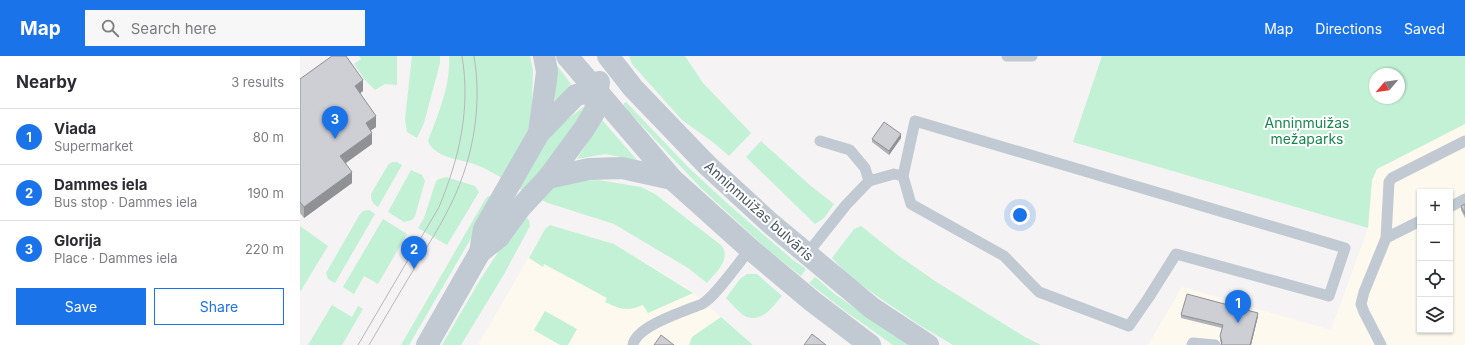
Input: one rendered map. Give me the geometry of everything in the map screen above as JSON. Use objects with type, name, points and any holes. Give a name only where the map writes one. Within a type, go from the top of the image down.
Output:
[{"type":"street","points":[[539,133],[547,72],[544,56]]},
{"type":"street","points":[[567,56],[672,180],[812,301],[870,345]]},
{"type":"street","points":[[480,252],[499,237],[520,208],[548,178],[584,129],[594,111],[597,91],[606,56]]},
{"type":"street","name":"Anniņmuižas bulvāris","points":[[606,56],[633,88],[707,165],[770,223],[872,308],[928,345]]},
{"type":"street","points":[[427,345],[480,252],[484,229],[539,133],[576,95],[597,91]]},
{"type":"street","points":[[548,178],[589,169],[622,168],[672,180]]},
{"type":"lane","points":[[1007,56],[1032,56]]},
{"type":"lane","points":[[915,121],[1345,248],[1329,296],[1176,254],[1129,326],[1039,292],[1004,256],[912,204],[903,176],[915,121]]},
{"type":"lane","points":[[820,141],[850,150],[865,168],[869,181]]},
{"type":"lane","points":[[1381,345],[1361,304],[1364,292],[1386,238],[1388,182],[1392,178],[1465,141]]},
{"type":"lane","points":[[807,254],[846,205],[869,181],[894,174],[903,176]]},
{"type":"lane","points":[[1453,205],[1465,199]]},
{"type":"lane","points":[[1386,238],[1417,222]]},
{"type":"lane","points":[[633,345],[633,341],[639,334],[652,326],[706,301],[750,249]]},
{"type":"lane","points":[[1192,345],[1193,342],[1215,345]]},
{"type":"shaded area","points":[[1465,124],[1465,345],[1148,345],[1182,287],[1331,330],[1368,228],[1372,180],[1377,169]]},
{"type":"shaded area","points":[[550,225],[614,244],[689,289],[753,345],[478,345],[545,229]]},
{"type":"green space","points":[[359,56],[397,56],[397,85],[385,84],[375,90],[365,80],[354,64],[361,59]]},
{"type":"green space","points":[[412,56],[440,56],[440,63],[424,123],[417,138],[407,132],[405,119]]},
{"type":"green space","points":[[449,56],[530,56],[533,70],[531,129],[505,180],[490,171],[468,162],[448,157],[436,151],[431,147],[428,141],[446,89]]},
{"type":"green space","points":[[629,56],[685,56],[703,83],[751,133],[729,156],[682,120],[632,64]]},
{"type":"green space","name":"Anniņmuižas mežaparks","points":[[1102,56],[1465,56],[1465,124],[1377,169],[1372,180],[1368,228],[1073,142]]},
{"type":"green space","points":[[556,64],[571,84],[555,103]]},
{"type":"green space","points":[[626,102],[689,168],[729,205],[793,260],[806,269],[801,276],[767,249],[701,188],[628,111],[624,105]]},
{"type":"green space","points":[[587,104],[567,136],[526,193],[516,187],[544,143],[559,126]]},
{"type":"green space","points":[[602,120],[637,160],[605,154],[577,159]]},
{"type":"green space","points":[[761,141],[812,187],[834,204],[824,218],[815,224],[746,157]]},
{"type":"green space","points":[[392,162],[397,162],[402,165],[378,207],[371,199],[371,194],[388,165]]},
{"type":"green space","points":[[411,170],[422,175],[425,181],[415,216],[412,220],[404,222],[388,212]]},
{"type":"green space","points":[[446,177],[475,186],[479,192],[447,245],[418,228],[424,218],[436,181]]},
{"type":"green space","points":[[598,180],[641,187],[655,194],[722,246],[725,256],[721,266],[707,283],[688,268],[614,224],[539,199],[552,188],[559,185],[574,181]]},
{"type":"green space","points":[[489,196],[495,197],[409,345],[401,345],[486,198]]},
{"type":"green space","points":[[369,210],[375,214],[335,283],[328,279],[326,273],[360,214],[363,211]]},
{"type":"green space","points":[[526,217],[529,220],[530,226],[503,276],[461,345],[442,345],[480,280],[506,240]]},
{"type":"green space","points":[[383,219],[407,234],[378,284],[364,276],[354,294],[343,287]]},
{"type":"green space","points":[[550,225],[614,244],[693,293],[648,313],[643,305],[624,309],[605,302],[607,298],[544,264],[543,267],[529,258],[545,229]]},
{"type":"green space","points":[[300,226],[328,246],[300,292]]},
{"type":"green space","points":[[861,226],[899,256],[935,281],[1025,337],[1041,345],[953,345],[921,326],[848,275],[832,258],[854,229]]},
{"type":"green space","points":[[747,274],[757,274],[782,296],[767,312],[753,318],[745,316],[726,298],[740,279]]},
{"type":"green space","points":[[815,277],[836,295],[908,345],[893,345],[845,311],[809,283]]},
{"type":"green space","points":[[332,305],[352,317],[358,306],[363,309],[342,345],[308,345]]},
{"type":"green space","points":[[545,311],[577,329],[568,345],[560,345],[534,330]]},
{"type":"green space","points":[[721,317],[753,345],[689,345],[692,337]]},
{"type":"building","points":[[332,56],[346,56],[363,80],[355,86],[376,116],[366,123],[372,133],[340,156],[352,172],[304,207],[300,202],[300,79]]},
{"type":"building","points":[[884,122],[901,134],[889,151],[872,139]]},
{"type":"building","points":[[1465,204],[1465,214],[1461,206]]},
{"type":"building","points":[[1187,294],[1258,313],[1250,345],[1221,345],[1222,342],[1220,336],[1223,325],[1181,315]]},
{"type":"building","points":[[812,334],[826,345],[804,345]]},
{"type":"building","points":[[661,335],[674,345],[654,345]]},
{"type":"tram line","points":[[358,345],[439,207],[446,189],[457,152],[464,114],[465,95],[462,56]]},
{"type":"tram line","points":[[369,345],[441,224],[456,194],[463,175],[469,156],[476,116],[477,96],[474,56]]},
{"type":"place","name":"Glorija","points":[[335,139]]},
{"type":"place","name":"Dammes iela","points":[[414,269]]},
{"type":"place","name":"Viada","points":[[1238,323]]}]
